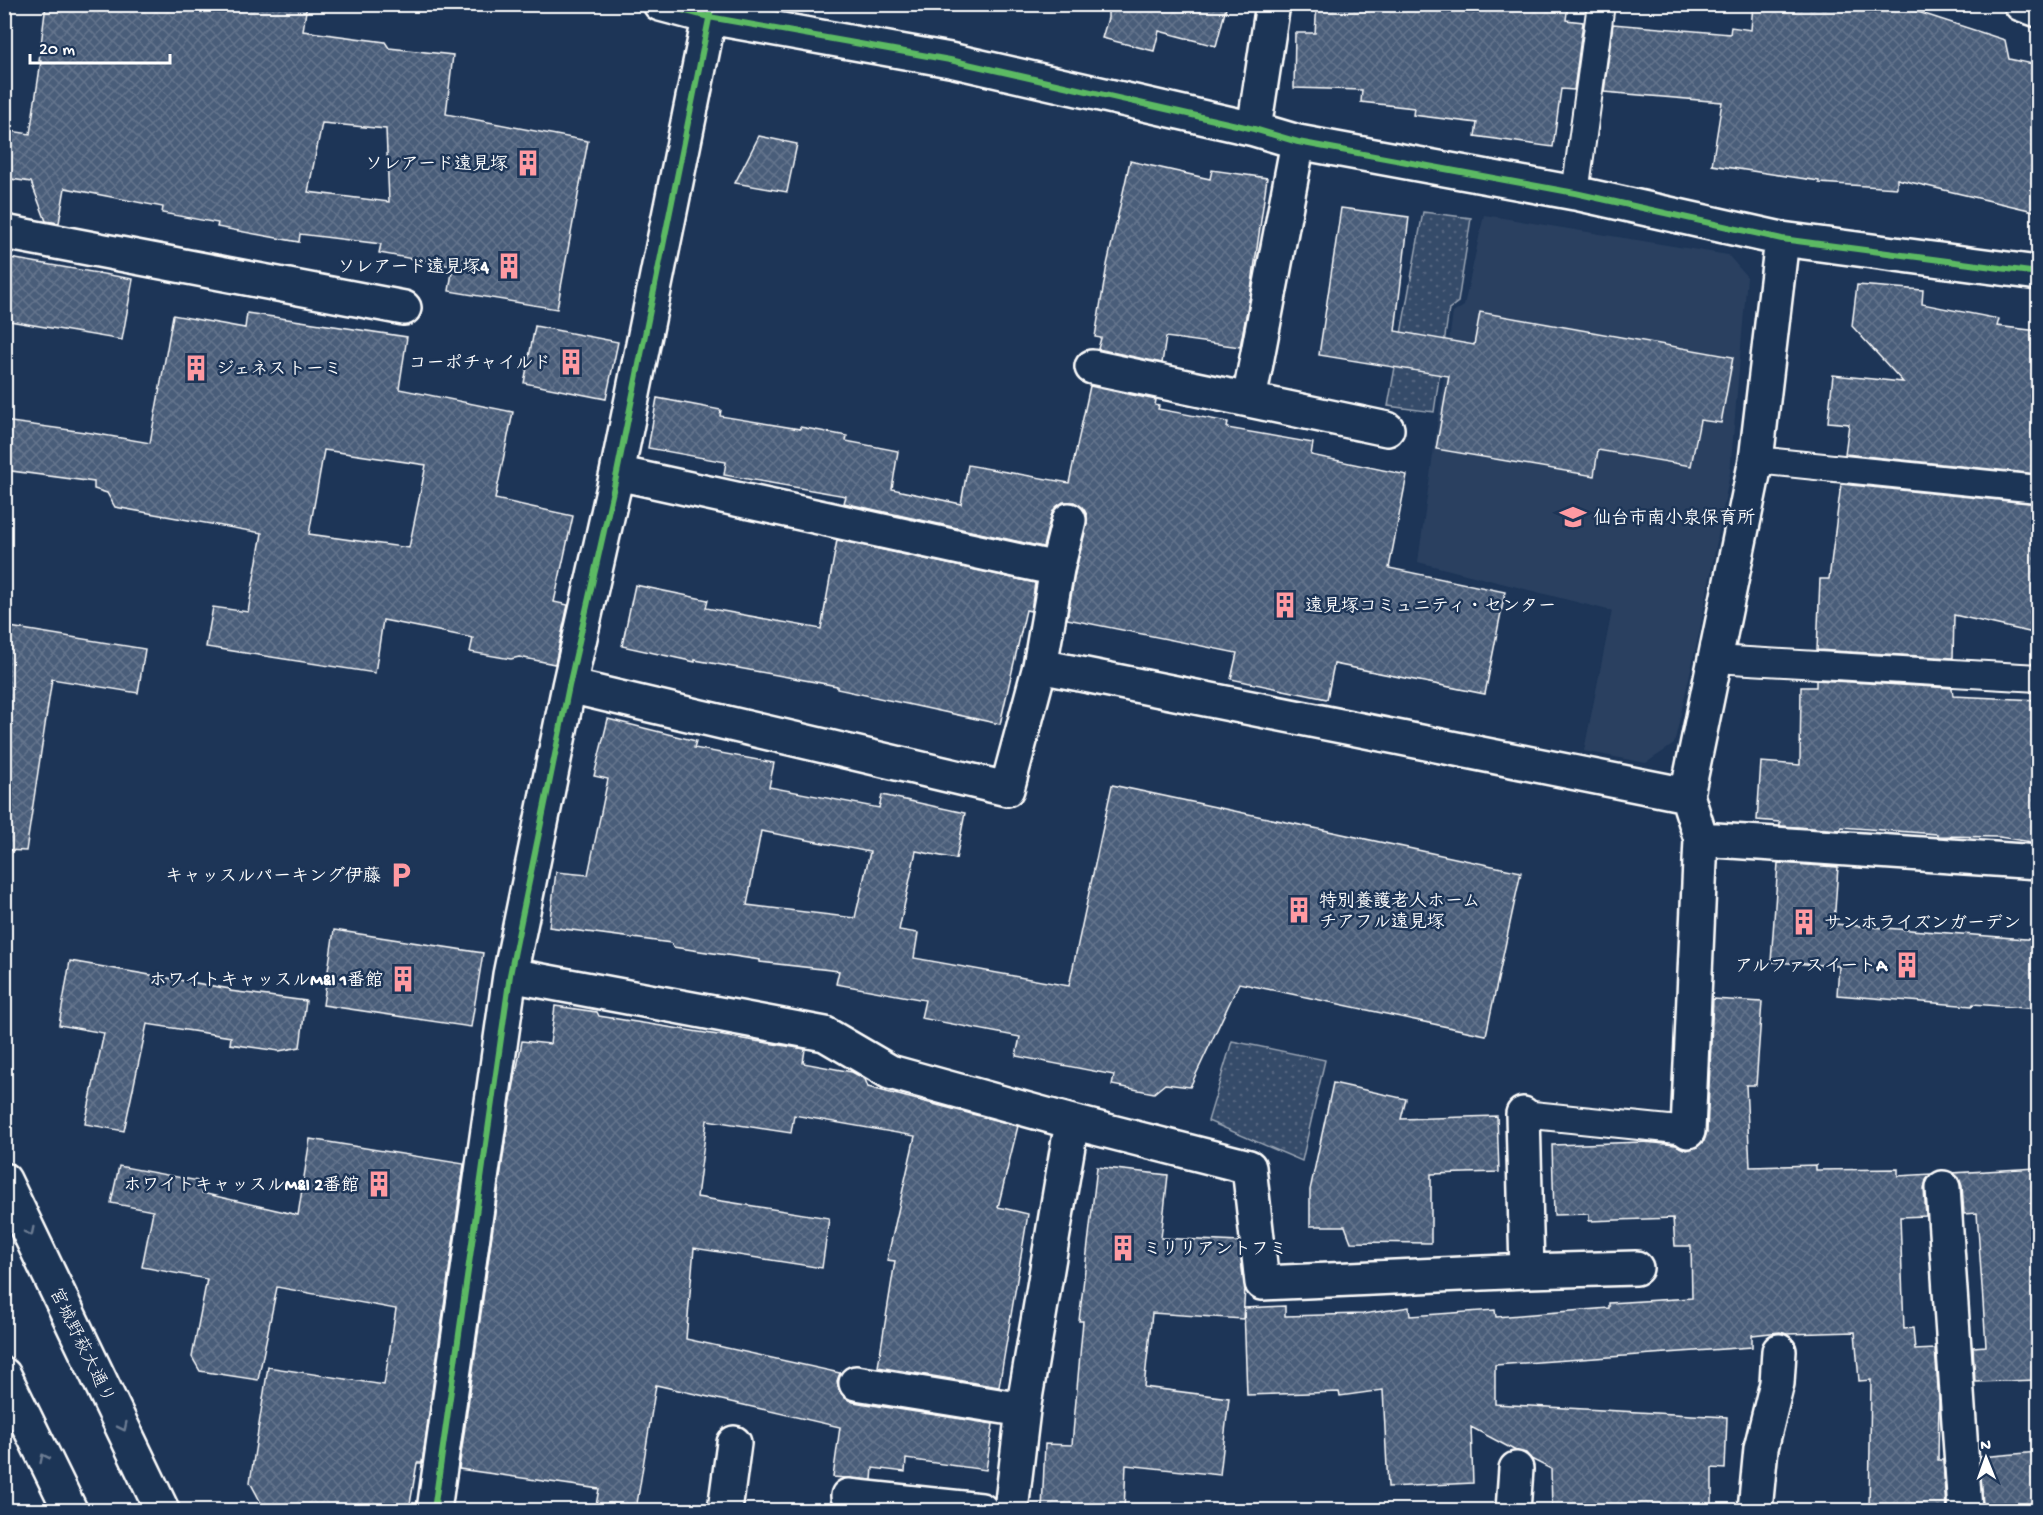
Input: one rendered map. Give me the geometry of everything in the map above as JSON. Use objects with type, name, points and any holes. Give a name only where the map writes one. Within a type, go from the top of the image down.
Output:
[{"type":"street","points":[[660,4],[711,11],[950,60],[1254,129],[1298,142],[1575,194],[1782,239],[2038,273]]},
{"type":"street","points":[[1254,129],[1273,4]]},
{"type":"street","points":[[2021,4],[2038,10]]},
{"type":"street","points":[[434,1510],[510,975],[569,686],[617,473],[711,11]]},
{"type":"street","points":[[1249,400],[1298,142]]},
{"type":"street","points":[[4,232],[404,308]]},
{"type":"street","points":[[1688,1131],[1701,839],[1687,795],[1756,460],[1782,239]]},
{"type":"street","points":[[1092,367],[1386,429]]},
{"type":"street","points":[[617,473],[1057,569]]},
{"type":"street","points":[[569,686],[1007,789],[1040,666],[1057,569],[1069,520]]},
{"type":"street","points":[[1040,666],[1687,795]]},
{"type":"street","points":[[1701,839],[2038,862]]},
{"type":"street","points":[[510,975],[825,1034],[890,1072],[1249,1167],[1262,1283],[1636,1268]]},
{"type":"street","points":[[1523,1114],[1527,1271]]},
{"type":"street","points":[[1011,1510],[1023,1410],[1072,1122]]},
{"type":"street","name":"宮城野萩大通り","points":[[4,1180],[162,1510]]},
{"type":"street","points":[[1942,1188],[1965,1510]]},
{"type":"street","points":[[1755,1510],[1761,1448],[1777,1383],[1779,1351]]},
{"type":"street","points":[[4,1376],[70,1510]]},
{"type":"street","points":[[856,1383],[1023,1410]]},
{"type":"street","points":[[725,1510],[734,1443]]},
{"type":"street","points":[[1513,1510],[1516,1469]]},
{"type":"street","points":[[848,1496],[981,1510]]},
{"type":"lane","points":[[1575,194],[1601,4]]},
{"type":"lane","points":[[1756,460],[2038,489]]},
{"type":"lane","points":[[1715,658],[2038,678]]},
{"type":"lane","points":[[1523,1114],[1688,1131]]},
{"type":"shaded area","points":[[1423,212],[1471,218],[1458,302],[1449,309],[1434,412],[1388,406]]},
{"type":"shaded area","name":"仙台市南小泉保育所","points":[[1484,215],[1728,255],[1747,277],[1730,473],[1700,629],[1674,744],[1646,763],[1584,751],[1612,611],[1418,562],[1453,313],[1464,306]]},
{"type":"shaded area","points":[[1232,1041],[1325,1060],[1302,1161],[1208,1121]]},
{"type":"building","points":[[46,4],[307,4],[303,31],[385,42],[389,48],[453,55],[446,114],[588,141],[557,309],[449,291],[453,266],[379,253],[381,244],[300,234],[299,242],[217,227],[218,223],[162,213],[163,207],[65,188],[59,223],[46,221],[31,182],[4,178],[4,130],[30,134],[41,61],[39,61]],"holes":[[[322,123],[386,129],[389,202],[308,192]]]},
{"type":"building","points":[[1108,4],[1227,4],[1216,46],[1159,31],[1154,51],[1102,38],[1108,18]]},
{"type":"building","points":[[1317,4],[1568,4],[1566,20],[1583,22],[1574,90],[1561,89],[1553,147],[1475,136],[1477,123],[1413,115],[1414,108],[1361,102],[1362,90],[1294,88],[1295,33],[1315,33]]},
{"type":"building","points":[[1753,4],[1913,4],[1912,10],[2005,40],[2009,59],[2038,65],[2038,212],[1897,179],[1897,188],[1819,183],[1819,181],[1712,165],[1722,102],[1604,92],[1613,24],[1730,34],[1731,27],[1751,30]]},
{"type":"building","points":[[759,136],[797,144],[787,192],[735,183]]},
{"type":"building","points":[[1130,161],[1210,179],[1212,170],[1267,178],[1251,290],[1240,347],[1166,337],[1162,363],[1098,349],[1101,338],[1095,337],[1107,265]]},
{"type":"building","points":[[1341,208],[1409,217],[1395,331],[1474,345],[1480,312],[1733,357],[1721,423],[1700,420],[1691,466],[1598,450],[1594,476],[1436,449],[1449,376],[1319,355]]},
{"type":"building","points":[[4,257],[133,279],[122,340],[4,320]]},
{"type":"building","points":[[1857,285],[1923,290],[1922,304],[1999,319],[1997,326],[2038,331],[2038,474],[1845,454],[1849,424],[1828,422],[1833,375],[1903,382],[1852,326]]},
{"type":"building","points":[[247,313],[407,337],[399,389],[513,412],[495,499],[573,516],[554,602],[568,605],[555,664],[519,657],[511,659],[470,652],[473,638],[383,620],[375,673],[206,647],[213,607],[248,612],[262,533],[115,507],[107,493],[94,489],[94,482],[4,470],[4,421],[150,443],[173,315],[245,328]],"holes":[[[324,450],[426,465],[409,548],[309,534]]]},
{"type":"building","name":"コーポチャイルド","points":[[535,326],[618,342],[606,399],[524,383]]},
{"type":"building","points":[[1090,386],[1156,400],[1155,405],[1159,406],[1158,409],[1228,422],[1227,428],[1313,443],[1311,455],[1407,475],[1389,568],[1505,592],[1485,694],[1334,664],[1327,699],[1231,679],[1237,653],[1067,619],[1087,524],[1087,515],[1082,507],[1074,502],[1063,502],[1055,508],[1043,547],[844,503],[846,496],[724,475],[726,462],[648,448],[657,398],[721,410],[720,416],[847,436],[846,441],[898,451],[892,489],[961,504],[968,465],[1069,483]]},
{"type":"building","points":[[1841,484],[2038,504],[2038,634],[1954,615],[1953,658],[1817,650],[1820,579],[1829,579]]},
{"type":"building","points":[[837,540],[1035,583],[1031,611],[1026,610],[1000,724],[837,689],[837,686],[695,660],[695,662],[622,646],[635,585],[708,600],[706,608],[821,629]]},
{"type":"building","points":[[4,626],[145,649],[138,693],[52,679],[26,851],[4,850]]},
{"type":"building","points":[[1816,680],[1952,688],[1953,696],[2038,700],[2038,843],[1999,837],[1937,836],[1937,834],[1841,827],[1841,830],[1780,826],[1780,822],[1757,820],[1761,762],[1800,765],[1801,687],[1816,687]]},
{"type":"building","points":[[608,719],[696,741],[694,748],[774,763],[769,787],[879,808],[882,795],[965,813],[956,859],[916,851],[899,930],[918,933],[914,958],[1069,986],[1112,785],[1521,872],[1486,1035],[1239,983],[1190,1087],[1165,1084],[1154,1093],[1112,1085],[1114,1075],[1016,1056],[1020,1037],[921,1018],[925,1000],[836,984],[839,971],[760,962],[760,960],[673,947],[671,943],[549,927],[556,872],[588,875],[608,779],[594,776]],"holes":[[[761,831],[870,852],[855,918],[747,905]]]},
{"type":"building","points":[[1778,863],[1838,867],[1834,924],[2038,940],[2038,1009],[1837,995],[1839,966],[1771,962]]},
{"type":"building","name":"ホワイトキャッスルM&I 1番館","points":[[334,930],[483,953],[471,1027],[323,1005]]},
{"type":"building","points":[[70,961],[230,989],[230,991],[306,1001],[300,1047],[279,1051],[230,1044],[231,1037],[147,1024],[124,1131],[85,1124],[104,1033],[59,1025]]},
{"type":"building","points":[[1713,999],[1762,1002],[1756,1085],[1746,1085],[1750,1167],[1816,1165],[1816,1170],[1898,1169],[1898,1176],[1931,1174],[1926,1180],[1924,1189],[1926,1216],[1900,1217],[1904,1329],[1913,1328],[1915,1350],[1935,1349],[1939,1401],[1938,1460],[1943,1460],[1946,1510],[1869,1510],[1871,1380],[1859,1381],[1855,1332],[1787,1334],[1780,1332],[1752,1335],[1752,1347],[1495,1365],[1495,1404],[1727,1417],[1725,1469],[1712,1468],[1712,1510],[1552,1510],[1551,1469],[1531,1459],[1526,1453],[1516,1451],[1471,1427],[1473,1483],[1388,1487],[1383,1390],[1340,1396],[1339,1392],[1247,1395],[1244,1308],[1285,1306],[1285,1316],[1363,1314],[1409,1307],[1410,1316],[1495,1310],[1496,1317],[1609,1308],[1609,1303],[1692,1298],[1691,1246],[1675,1246],[1673,1218],[1589,1221],[1589,1214],[1554,1215],[1552,1145],[1644,1142],[1676,1145],[1687,1150],[1697,1147],[1704,1141],[1707,1132]]},
{"type":"building","points":[[555,1006],[597,1012],[599,1016],[805,1049],[803,1063],[852,1072],[865,1079],[868,1087],[1018,1126],[998,1207],[1028,1214],[999,1387],[878,1367],[895,1261],[887,1260],[915,1136],[794,1115],[791,1133],[707,1120],[697,1197],[829,1218],[822,1268],[694,1248],[686,1339],[840,1373],[837,1381],[839,1390],[845,1398],[853,1402],[993,1424],[986,1470],[906,1459],[905,1472],[873,1468],[872,1480],[833,1477],[840,1427],[656,1385],[636,1510],[596,1505],[599,1489],[459,1469],[511,1100],[522,1041],[550,1044]]},
{"type":"building","points":[[1333,1083],[1406,1099],[1401,1119],[1497,1116],[1499,1172],[1431,1174],[1431,1243],[1351,1242],[1345,1226],[1310,1226],[1310,1190]]},
{"type":"building","points":[[310,1139],[464,1164],[422,1463],[417,1463],[409,1510],[265,1510],[250,1482],[268,1367],[384,1385],[396,1309],[277,1287],[258,1380],[200,1371],[192,1357],[207,1279],[142,1267],[153,1211],[111,1203],[119,1166],[204,1182],[202,1193],[298,1215]]},
{"type":"building","points":[[1097,1167],[1168,1175],[1161,1238],[1239,1242],[1245,1288],[1243,1319],[1152,1313],[1144,1387],[1229,1398],[1220,1475],[1126,1465],[1124,1510],[1042,1510],[1045,1444],[1072,1445],[1083,1321],[1079,1321]]},
{"type":"building","points":[[2037,1168],[2038,1380],[1975,1382],[1973,1347],[1986,1346],[1977,1213],[1964,1214],[1962,1186],[1959,1178],[1953,1173]]},
{"type":"building","points":[[2038,1452],[2038,1510],[1983,1510],[1980,1457]]},
{"type":"cycle path","points":[[660,4],[709,17],[950,60],[1254,129],[1298,142],[1575,193],[1782,239],[2038,273]]},
{"type":"cycle path","points":[[434,1510],[510,975],[569,686],[617,473],[712,4]]},
{"type":"place","name":"ソレアード遠見塚","points":[[528,163]]},
{"type":"place","name":"ソレアード遠見塚4","points":[[509,266]]},
{"type":"place","name":"コーポチャイルド","points":[[571,362]]},
{"type":"place","name":"ジェネストーミ","points":[[196,368]]},
{"type":"place","name":"仙台市南小泉保育所","points":[[1573,517]]},
{"type":"place","name":"遠見塚コミュニティ・センター","points":[[1285,605]]},
{"type":"place","name":"キャッスルパーキング伊藤","points":[[401,875]]},
{"type":"place","name":"特別養護老人ホーム チアフル遠見塚","points":[[1299,910]]},
{"type":"place","name":"サンホライズンガーデン","points":[[1804,922]]},
{"type":"place","name":"アルファスイートA","points":[[1907,965]]},
{"type":"place","name":"ホワイトキャッスルM&I 1番館","points":[[403,979]]},
{"type":"place","name":"ホワイトキャッスルM&I 2番館","points":[[379,1184]]},
{"type":"place","name":"ミリリアントフミ","points":[[1123,1248]]}]
